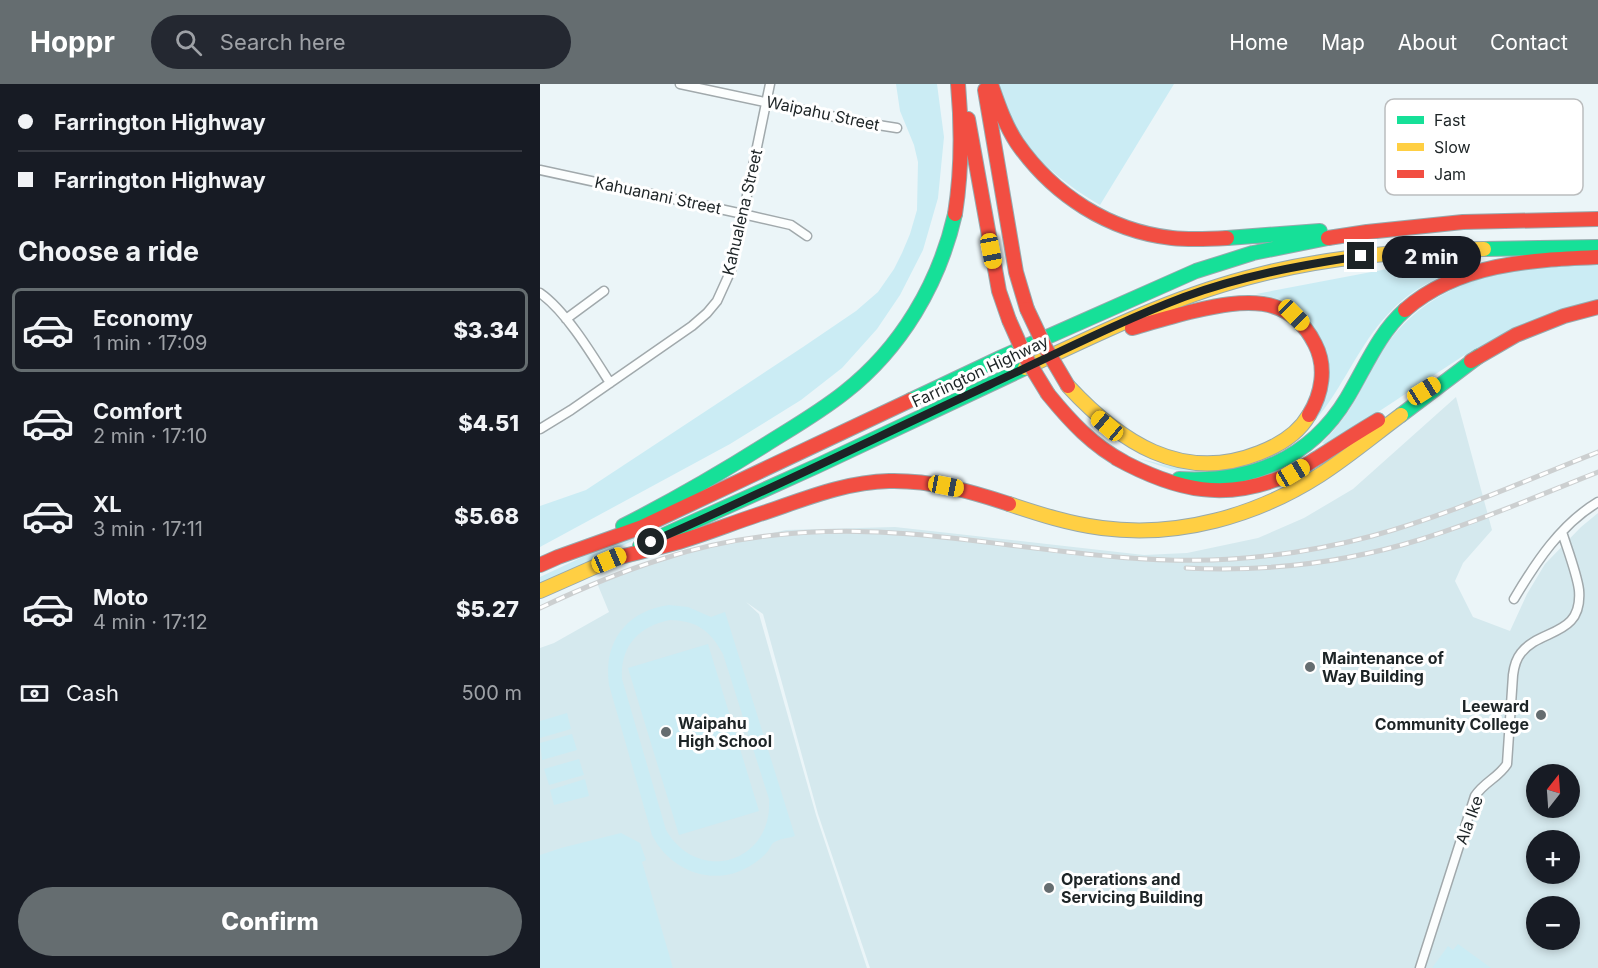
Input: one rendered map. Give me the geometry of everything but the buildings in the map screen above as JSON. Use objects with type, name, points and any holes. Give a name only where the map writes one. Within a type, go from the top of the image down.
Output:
[{"type":"main road","points":[[960,84],[995,271],[1009,320],[1026,358],[1048,394],[1081,432],[1116,458],[1147,476],[1163,482],[1193,490],[1221,491],[1260,485],[1293,473],[1516,334],[1564,316],[1598,307]]},
{"type":"main road","points":[[558,557],[626,525],[745,458],[828,405],[854,385],[895,343],[926,295],[948,245],[959,188],[961,163],[960,84]]},
{"type":"main road","points":[[984,84],[1016,272],[1028,309],[1056,368],[1068,386],[1094,414],[1141,448],[1173,459],[1212,463],[1246,458],[1281,443],[1303,424],[1311,412],[1321,387],[1321,360],[1312,336],[1294,315],[1269,304],[1250,301],[1221,304],[1148,322],[1056,353]]},
{"type":"main road","points":[[991,84],[996,103],[1011,134],[1047,179],[1075,202],[1093,213],[1131,230],[1170,238],[1192,239],[1282,235],[1366,225],[1463,222]]},
{"type":"main road","name":"Farrington Highway","points":[[540,566],[558,557],[642,527],[991,362],[1196,270],[1252,253],[1319,239],[1463,222],[1598,219]]},
{"type":"main road","name":"Farrington Highway","points":[[540,591],[714,514],[1056,353],[1185,297],[1258,275],[1312,263],[1405,251],[1598,248]]},
{"type":"main road","points":[[1116,458],[1141,470],[1199,481],[1245,476],[1264,469],[1297,452],[1325,428],[1338,412],[1377,345],[1396,318],[1430,291],[1465,275],[1491,268],[1559,259],[1598,257]]},
{"type":"main road","points":[[609,560],[675,543],[837,488],[887,481],[958,489],[1070,522],[1099,528],[1135,531],[1164,530],[1218,520],[1249,511],[1299,489],[1479,356]]},
{"type":"street","name":"Waipahu Street","points":[[680,84],[897,128]]},
{"type":"street","name":"Kahualena Street","points":[[540,429],[692,326],[717,301],[732,268],[770,84]]},
{"type":"street","name":"Kahuanani Street","points":[[540,170],[791,225],[807,236]]},
{"type":"street","points":[[566,318],[604,291]]},
{"type":"street","points":[[540,293],[552,302],[566,318],[610,383]]},
{"type":"street","points":[[1514,598],[1544,551],[1589,507],[1598,502]]},
{"type":"street","name":"Ala Ike","points":[[1420,968],[1475,796],[1485,783],[1502,771],[1507,764],[1515,664],[1529,645],[1561,628],[1576,612],[1579,588],[1562,532]]},
{"type":"shaded area","points":[[896,84],[937,84],[944,137],[938,198],[923,250],[900,295],[877,329],[842,368],[801,400],[730,444],[540,547],[540,506],[586,490],[803,347],[856,311],[878,292],[902,253],[917,210],[918,162],[914,145],[900,111]]},
{"type":"shaded area","points":[[996,84],[1174,84],[1100,205],[1057,175],[1031,150],[1010,122]]},
{"type":"shaded area","points":[[1478,263],[1431,281],[1410,294],[1391,311],[1357,356],[1314,422],[1282,448],[1243,466],[1202,472],[1175,470],[1137,458],[1191,469],[1290,440],[1325,376],[1301,314],[1279,299],[1256,294],[1408,265]]},
{"type":"shaded area","points":[[1598,264],[1598,302],[1485,345],[1463,356],[1328,445],[1322,443],[1350,408],[1379,355],[1400,328],[1423,307],[1448,292],[1504,273]]},
{"type":"shaded area","points":[[976,372],[978,376],[540,585],[540,577]]},
{"type":"shaded area","points":[[1456,397],[1492,530],[1463,563],[1455,581],[1473,617],[1510,631],[1527,594],[1545,564],[1598,513],[1598,968],[870,968],[818,814],[763,614],[746,602],[759,614],[816,815],[867,968],[540,968],[540,648],[554,643],[609,612],[597,583],[675,556],[786,530],[895,527],[1144,555],[1187,553],[1258,538],[1304,518],[1353,489]]},
{"type":"shaded area","points":[[669,605],[688,607],[711,617],[725,612],[795,836],[772,844],[766,853],[750,866],[722,876],[694,872],[681,866],[660,848],[652,835],[609,685],[608,669],[614,642],[630,622],[654,608]],"holes":[[[670,620],[702,628],[723,654],[769,799],[767,821],[759,839],[747,851],[731,859],[714,861],[696,857],[680,847],[666,830],[622,679],[624,657],[634,639],[649,627]]]},
{"type":"shaded area","points":[[708,644],[759,811],[679,835],[628,668]]},
{"type":"shaded area","points":[[567,713],[571,729],[540,738],[540,721]]},
{"type":"shaded area","points":[[572,734],[577,750],[542,760],[540,743]]},
{"type":"shaded area","points":[[579,759],[584,775],[549,785],[544,769]]},
{"type":"shaded area","points":[[585,779],[589,796],[554,805],[550,790]]},
{"type":"shaded area","points":[[621,833],[640,843],[646,860],[642,862],[673,968],[540,968],[540,855]]},
{"type":"shaded area","points":[[1458,944],[1491,968],[1432,968],[1448,946],[1453,950]]},
{"type":"railway","points":[[540,608],[600,581],[662,559],[723,543],[785,534],[848,531],[911,534],[1112,557],[1152,559],[1232,559],[1286,554],[1401,528],[1458,508],[1598,452]]},
{"type":"railway","points":[[1186,568],[1276,567],[1364,554],[1444,532],[1598,472]]},
{"type":"traffic: fast","points":[[623,526],[713,477],[796,426],[865,375],[884,355],[915,313],[939,265],[955,214]]},
{"type":"traffic: fast","points":[[1227,238],[1320,231]]},
{"type":"traffic: fast","points":[[911,400],[1196,271],[1253,253],[1328,238]]},
{"type":"traffic: fast","points":[[1484,249],[1598,247]]},
{"type":"traffic: fast","points":[[1179,479],[1230,477],[1275,463],[1296,452],[1332,419],[1347,398],[1380,340],[1405,310]]},
{"type":"traffic: fast","points":[[1401,415],[1479,356]]},
{"type":"traffic: fast","points":[[640,546],[1025,368]]},
{"type":"traffic: slow","points":[[1025,368],[1168,304],[1258,275],[1286,268],[1370,255],[1484,249]]},
{"type":"traffic: slow","points":[[1068,386],[1108,424],[1130,440],[1153,452],[1178,460],[1203,463],[1230,461],[1259,453],[1294,433],[1309,415]]},
{"type":"traffic: slow","points":[[1009,504],[1066,521],[1102,528],[1159,530],[1216,521],[1270,502],[1320,475],[1401,415]]},
{"type":"traffic: slow","points":[[540,591],[617,557]]},
{"type":"traffic: jam","points":[[955,214],[961,149],[958,84]]},
{"type":"traffic: jam","points":[[991,84],[1005,122],[1031,162],[1065,194],[1084,207],[1126,228],[1149,234],[1186,239],[1227,238]]},
{"type":"traffic: jam","points":[[985,90],[1016,272],[1027,309]]},
{"type":"traffic: jam","points":[[968,119],[999,291],[1009,320]]},
{"type":"traffic: jam","points":[[1328,238],[1463,222],[1598,219]]},
{"type":"traffic: jam","points":[[1405,310],[1426,294],[1472,273],[1522,263],[1598,257]]},
{"type":"traffic: jam","points":[[1132,328],[1230,304],[1263,304],[1278,308],[1292,315],[1304,327],[1319,353],[1322,371],[1320,389],[1309,415]]},
{"type":"traffic: jam","points":[[1471,361],[1516,335],[1564,316],[1598,307]]},
{"type":"traffic: jam","points":[[1027,309],[1045,347],[1068,386]]},
{"type":"traffic: jam","points":[[1009,320],[1026,358],[1048,394]]},
{"type":"traffic: jam","points":[[1048,394],[1083,432],[1124,462]]},
{"type":"traffic: jam","points":[[540,565],[642,527],[911,400]]},
{"type":"traffic: jam","points":[[1116,458],[1181,485],[1202,489],[1246,488],[1295,471],[1378,420]]},
{"type":"traffic: jam","points":[[609,560],[685,540],[822,493],[872,482],[904,481],[935,484],[1009,504]]},
{"type":"place","name":"Maintenance of Way Building","points":[[1310,667]]},
{"type":"place","name":"Leeward Community College","points":[[1541,715]]},
{"type":"place","name":"Waipahu High School","points":[[666,732]]},
{"type":"place","name":"Operations and Servicing Building","points":[[1049,888]]},
{"type":"route","points":[[651,542],[1056,353],[1185,297],[1258,275],[1312,263],[1361,256]]}]
